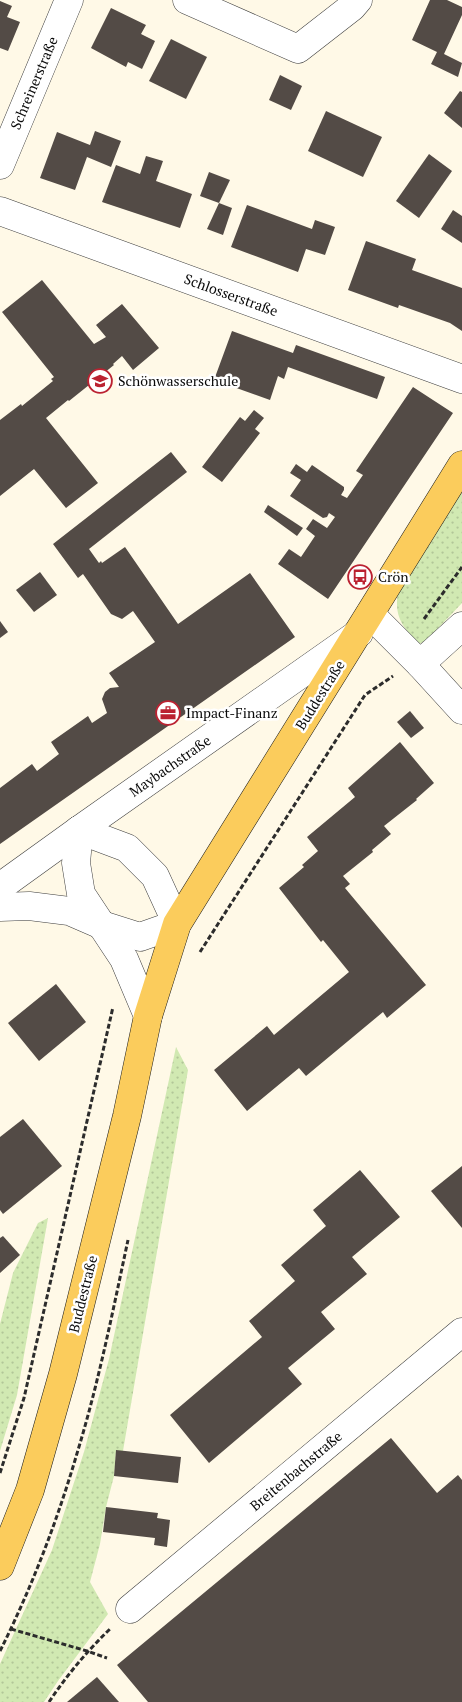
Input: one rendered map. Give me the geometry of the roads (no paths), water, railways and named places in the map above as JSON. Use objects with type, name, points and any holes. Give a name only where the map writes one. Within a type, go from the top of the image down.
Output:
[{"type":"main road","name":"Buddestraße","points":[[0,1566],[30,1490],[63,1374],[127,1116],[148,1016],[177,924],[462,465]]},
{"type":"street","name":"Schreinerstraße","points":[[0,165],[68,0]]},
{"type":"street","points":[[187,0],[298,49],[352,7],[358,0]]},
{"type":"street","name":"Schlosserstraße","points":[[0,211],[462,379]]},
{"type":"street","points":[[364,624],[412,656],[462,710]]},
{"type":"street","name":"Maybachstraße","points":[[0,887],[364,624]]},
{"type":"street","points":[[412,656],[462,626]]},
{"type":"street","points":[[0,907],[29,906],[69,911],[99,924],[140,937],[177,924],[155,876],[127,848],[79,830],[76,863],[80,894],[99,924],[124,959],[148,1016]]},
{"type":"street","name":"Breitenbachstraße","points":[[130,1610],[462,1332]]},
{"type":"place","name":"Schönwasserschule","points":[[100,381]]},
{"type":"place","name":"Crön","points":[[360,577]]},
{"type":"place","name":"Impact-Finanz","points":[[168,713]]}]
